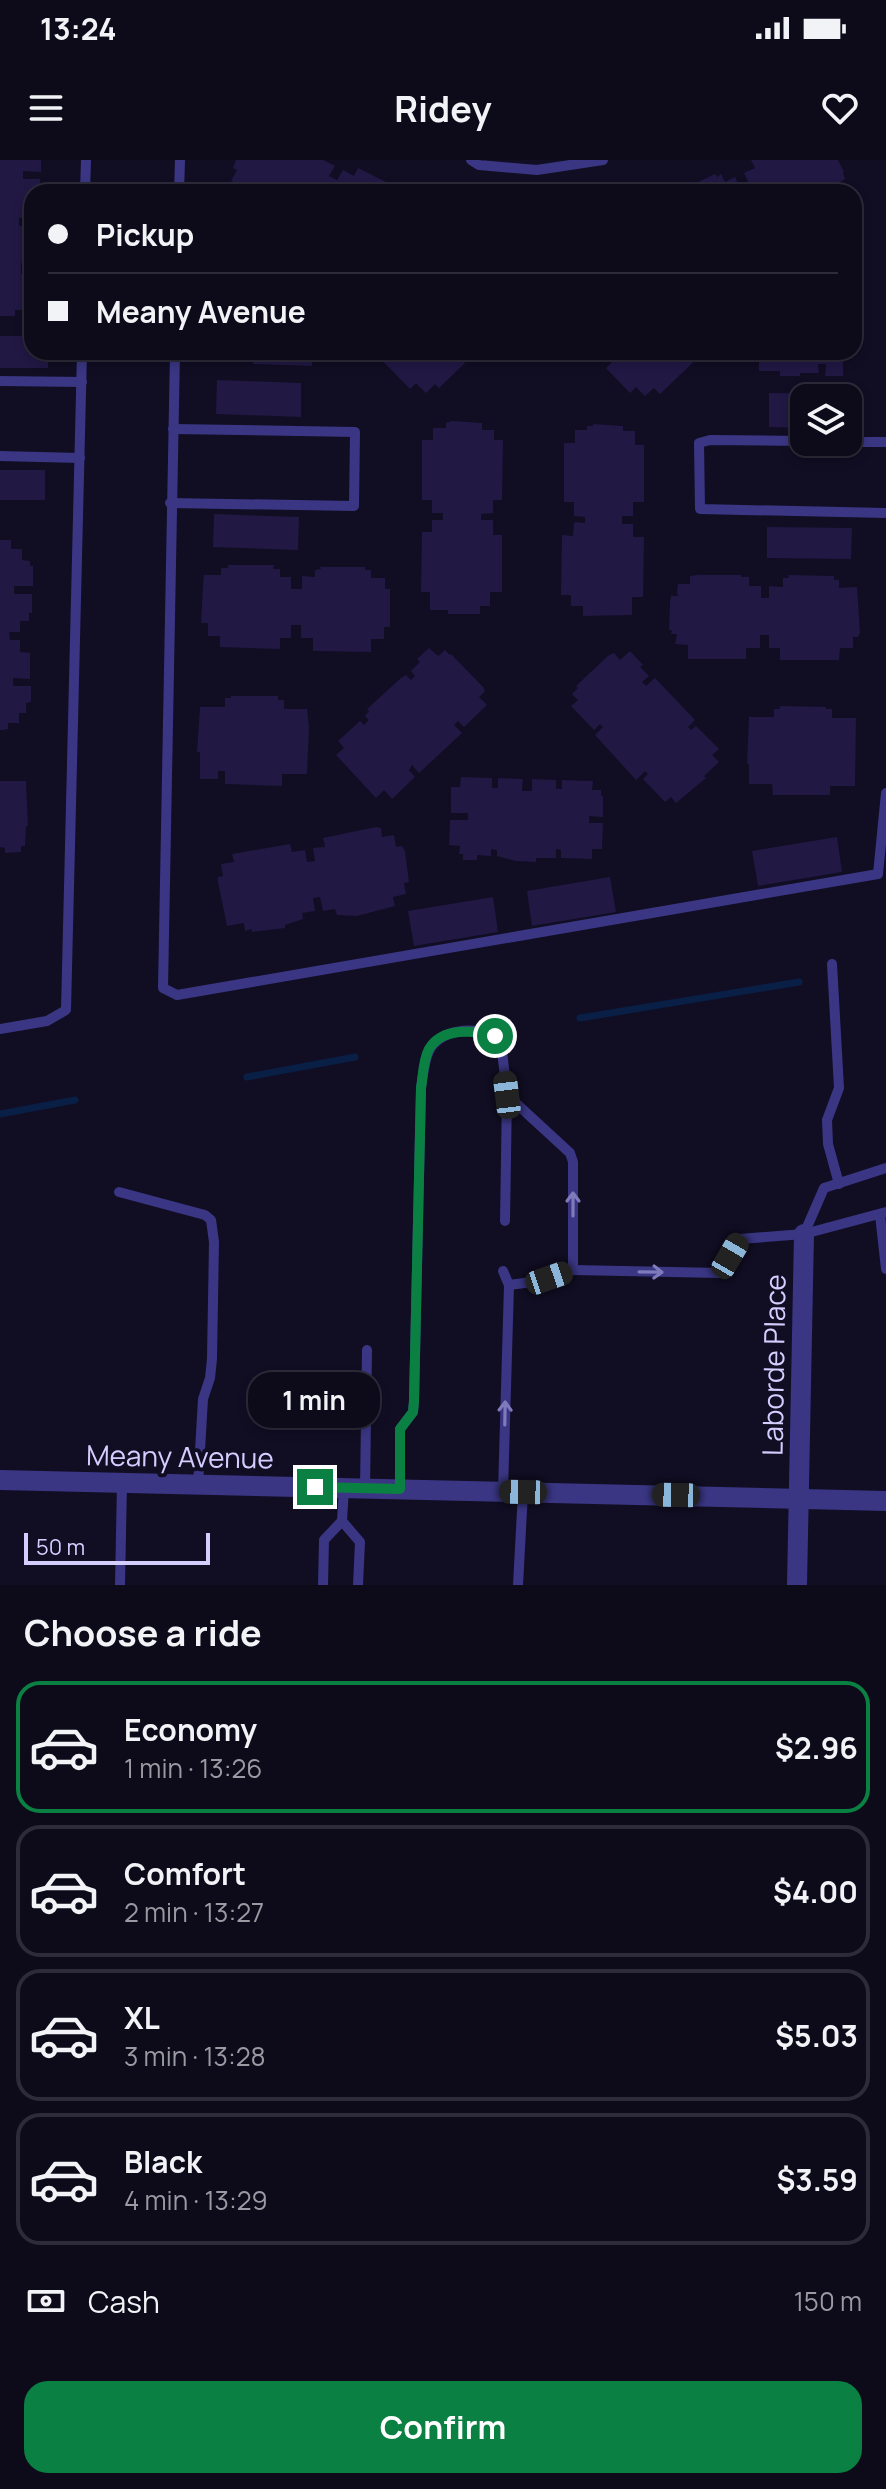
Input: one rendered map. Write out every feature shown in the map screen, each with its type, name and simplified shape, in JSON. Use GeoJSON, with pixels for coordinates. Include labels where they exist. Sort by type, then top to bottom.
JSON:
{"type":"FeatureCollection","features":[{"type":"Feature","properties":{"kind":"street","name":"Laborde Place"},"geometry":{"type":"LineString","coordinates":[[797,1585],[804,1234]]}},
{"type":"Feature","properties":{"kind":"street","name":"Meany Avenue"},"geometry":{"type":"LineString","coordinates":[[0,1480],[886,1501]]}},
{"type":"Feature","properties":{"kind":"lane"},"geometry":{"type":"LineString","coordinates":[[85,184],[86,160]]}},
{"type":"Feature","properties":{"kind":"lane"},"geometry":{"type":"LineString","coordinates":[[179,184],[180,160]]}},
{"type":"Feature","properties":{"kind":"lane"},"geometry":{"type":"LineString","coordinates":[[471,160],[479,165],[537,170],[603,160]]}},
{"type":"Feature","properties":{"kind":"lane"},"geometry":{"type":"LineString","coordinates":[[0,1029],[47,1021],[66,1010],[82,360]]}},
{"type":"Feature","properties":{"kind":"lane"},"geometry":{"type":"LineString","coordinates":[[175,360],[163,988],[177,995],[878,874],[886,793]]}},
{"type":"Feature","properties":{"kind":"lane"},"geometry":{"type":"LineString","coordinates":[[0,381],[82,382]]}},
{"type":"Feature","properties":{"kind":"lane"},"geometry":{"type":"LineString","coordinates":[[170,503],[354,506],[355,432],[173,429]]}},
{"type":"Feature","properties":{"kind":"lane"},"geometry":{"type":"LineString","coordinates":[[790,441],[710,440],[699,443],[700,509],[886,513]]}},
{"type":"Feature","properties":{"kind":"lane"},"geometry":{"type":"LineString","coordinates":[[862,442],[886,442]]}},
{"type":"Feature","properties":{"kind":"lane"},"geometry":{"type":"LineString","coordinates":[[0,456],[80,458]]}},
{"type":"Feature","properties":{"kind":"lane"},"geometry":{"type":"LineString","coordinates":[[832,964],[839,1088],[827,1120],[828,1144],[839,1184]]}},
{"type":"Feature","properties":{"kind":"lane"},"geometry":{"type":"LineString","coordinates":[[400,1489],[400,1429],[413,1412],[414,1401],[421,1088],[429,1049],[441,1037],[453,1033],[476,1030],[495,1036],[501,1042],[507,1095],[505,1221]]}},
{"type":"Feature","properties":{"kind":"lane"},"geometry":{"type":"LineString","coordinates":[[507,1095],[570,1153],[573,1162],[573,1270]]}},
{"type":"Feature","properties":{"kind":"lane"},"geometry":{"type":"LineString","coordinates":[[804,1234],[824,1188],[886,1168]]}},
{"type":"Feature","properties":{"kind":"lane"},"geometry":{"type":"LineString","coordinates":[[119,1192],[205,1215],[211,1220],[214,1242],[212,1359],[203,1399],[198,1485]]}},
{"type":"Feature","properties":{"kind":"lane"},"geometry":{"type":"LineString","coordinates":[[509,1285],[573,1270],[720,1273],[740,1239],[804,1234],[883,1213],[886,1269]]}},
{"type":"Feature","properties":{"kind":"lane"},"geometry":{"type":"LineString","coordinates":[[503,1271],[509,1285],[518,1585]]}},
{"type":"Feature","properties":{"kind":"lane"},"geometry":{"type":"LineString","coordinates":[[365,1488],[367,1350]]}},
{"type":"Feature","properties":{"kind":"lane"},"geometry":{"type":"LineString","coordinates":[[120,1585],[122,1483]]}},
{"type":"Feature","properties":{"kind":"lane"},"geometry":{"type":"LineString","coordinates":[[323,1585],[324,1540],[342,1521],[344,1488]]}},
{"type":"Feature","properties":{"kind":"lane"},"geometry":{"type":"LineString","coordinates":[[342,1521],[360,1542],[358,1585]]}},
{"type":"Feature","properties":{"kind":"building"},"geometry":{"type":"Polygon","coordinates":[[[0,160],[41,160],[41,172],[23,171],[23,179],[40,179],[40,184],[24,184],[24,218],[19,218],[19,226],[24,226],[21,274],[24,274],[24,310],[15,310],[15,316],[0,316],[0,160]]]}},
{"type":"Feature","properties":{"kind":"building"},"geometry":{"type":"Polygon","coordinates":[[[236,160],[323,160],[335,166],[329,176],[337,180],[343,170],[354,176],[358,168],[390,184],[237,184],[231,181],[237,170],[233,168],[236,160]]]}},
{"type":"Feature","properties":{"kind":"building"},"geometry":{"type":"Polygon","coordinates":[[[751,160],[838,160],[845,179],[841,184],[749,184],[744,173],[755,168],[751,160]]]}},
{"type":"Feature","properties":{"kind":"building"},"geometry":{"type":"Polygon","coordinates":[[[715,174],[717,177],[721,174],[725,182],[735,177],[738,184],[694,184],[715,174]]]}},
{"type":"Feature","properties":{"kind":"building"},"geometry":{"type":"Polygon","coordinates":[[[0,336],[24,336],[24,360],[48,360],[48,368],[0,368],[0,336]]]}},
{"type":"Feature","properties":{"kind":"building"},"geometry":{"type":"Polygon","coordinates":[[[253,360],[312,360],[312,366],[253,364],[253,360]]]}},
{"type":"Feature","properties":{"kind":"building"},"geometry":{"type":"Polygon","coordinates":[[[382,360],[462,360],[465,363],[439,388],[435,384],[426,393],[416,383],[410,389],[382,360]]]}},
{"type":"Feature","properties":{"kind":"building"},"geometry":{"type":"Polygon","coordinates":[[[610,360],[696,360],[660,394],[654,388],[645,396],[636,387],[630,393],[606,368],[612,362],[610,360]]]}},
{"type":"Feature","properties":{"kind":"building"},"geometry":{"type":"Polygon","coordinates":[[[759,360],[843,360],[843,376],[825,376],[826,364],[818,364],[819,373],[800,373],[800,376],[780,376],[780,371],[759,371],[759,360]]]}},
{"type":"Feature","properties":{"kind":"building"},"geometry":{"type":"Polygon","coordinates":[[[217,380],[301,383],[301,417],[216,414],[217,380]]]}},
{"type":"Feature","properties":{"kind":"building"},"geometry":{"type":"Polygon","coordinates":[[[769,393],[790,393],[790,428],[769,427],[769,393]]]}},
{"type":"Feature","properties":{"kind":"building"},"geometry":{"type":"Polygon","coordinates":[[[446,423],[482,423],[482,430],[494,430],[494,440],[503,440],[502,500],[493,500],[493,513],[481,514],[481,520],[493,520],[493,535],[502,535],[502,592],[490,592],[490,606],[480,606],[480,614],[448,614],[448,610],[430,610],[430,592],[421,592],[422,532],[432,532],[432,520],[443,520],[443,513],[432,513],[432,500],[422,500],[422,440],[433,440],[433,428],[446,428],[446,423]]]}},
{"type":"Feature","properties":{"kind":"building"},"geometry":{"type":"Polygon","coordinates":[[[587,426],[623,426],[623,431],[635,431],[635,445],[644,445],[644,502],[633,502],[633,516],[622,516],[622,524],[633,524],[633,537],[644,537],[643,597],[632,597],[632,615],[583,616],[583,606],[571,606],[571,595],[561,595],[562,535],[573,536],[574,522],[585,523],[585,517],[574,516],[574,502],[564,502],[564,443],[575,443],[575,430],[587,430],[587,426]]]}},
{"type":"Feature","properties":{"kind":"building"},"geometry":{"type":"Polygon","coordinates":[[[0,470],[45,470],[45,500],[0,500],[0,470]]]}},
{"type":"Feature","properties":{"kind":"building"},"geometry":{"type":"Polygon","coordinates":[[[214,514],[299,517],[298,550],[213,547],[214,514]]]}},
{"type":"Feature","properties":{"kind":"building"},"geometry":{"type":"Polygon","coordinates":[[[767,527],[852,528],[851,559],[767,558],[767,527]]]}},
{"type":"Feature","properties":{"kind":"building"},"geometry":{"type":"Polygon","coordinates":[[[0,540],[11,540],[11,549],[22,549],[22,560],[30,561],[30,566],[33,566],[33,586],[14,586],[14,594],[32,594],[32,613],[29,613],[29,621],[20,621],[20,632],[9,632],[10,640],[20,640],[20,652],[30,653],[30,679],[13,678],[13,686],[31,686],[31,702],[26,703],[26,713],[19,713],[19,723],[8,723],[8,729],[4,730],[0,730],[0,540]]]}},
{"type":"Feature","properties":{"kind":"building"},"geometry":{"type":"Polygon","coordinates":[[[228,565],[274,565],[273,569],[280,569],[280,577],[291,577],[291,589],[302,589],[302,576],[315,577],[315,570],[320,567],[365,567],[365,570],[371,570],[371,578],[385,578],[385,589],[390,589],[390,627],[384,627],[384,639],[371,639],[371,652],[313,651],[313,638],[301,638],[301,625],[291,625],[291,638],[280,638],[280,649],[220,647],[220,636],[208,636],[208,623],[201,623],[204,575],[221,575],[221,568],[228,568],[228,565]]]}},
{"type":"Feature","properties":{"kind":"building"},"geometry":{"type":"Polygon","coordinates":[[[788,575],[834,576],[834,580],[839,580],[839,588],[857,587],[860,633],[858,637],[853,637],[853,648],[840,648],[839,660],[780,660],[780,648],[769,648],[769,635],[760,635],[760,648],[746,648],[746,659],[688,659],[688,645],[675,644],[677,634],[671,634],[672,630],[669,630],[670,602],[671,596],[679,596],[678,584],[690,584],[690,576],[749,577],[749,586],[761,586],[761,598],[769,598],[769,586],[783,587],[783,578],[789,578],[788,575]]]}},
{"type":"Feature","properties":{"kind":"building"},"geometry":{"type":"Polygon","coordinates":[[[429,648],[438,656],[445,650],[451,654],[483,687],[485,691],[479,697],[487,705],[464,727],[458,721],[454,725],[462,733],[419,773],[412,765],[409,770],[415,777],[392,799],[384,790],[376,798],[336,755],[344,748],[338,741],[360,721],[364,725],[369,720],[365,716],[369,711],[367,709],[401,678],[406,675],[411,680],[415,676],[411,671],[420,662],[417,659],[429,648]]]}},
{"type":"Feature","properties":{"kind":"building"},"geometry":{"type":"Polygon","coordinates":[[[630,651],[649,676],[642,682],[646,686],[655,678],[695,720],[688,727],[691,730],[696,726],[719,749],[712,755],[719,762],[704,776],[706,778],[676,803],[671,797],[665,802],[643,779],[648,774],[645,771],[636,780],[595,735],[603,727],[600,724],[594,730],[571,706],[578,700],[572,694],[578,688],[576,686],[609,655],[614,653],[620,660],[630,651]]]}},
{"type":"Feature","properties":{"kind":"building"},"geometry":{"type":"Polygon","coordinates":[[[278,696],[278,700],[284,700],[284,709],[307,709],[307,774],[282,774],[282,786],[225,784],[225,771],[218,771],[218,779],[200,779],[200,752],[197,752],[200,707],[225,707],[225,698],[278,696]]]}},
{"type":"Feature","properties":{"kind":"building"},"geometry":{"type":"Polygon","coordinates":[[[780,706],[826,707],[832,709],[832,718],[856,718],[855,786],[830,786],[830,795],[773,795],[772,784],[749,784],[749,717],[774,717],[774,709],[780,709],[780,706]]]}},
{"type":"Feature","properties":{"kind":"building"},"geometry":{"type":"Polygon","coordinates":[[[461,777],[492,778],[492,788],[498,788],[498,778],[523,779],[522,791],[532,791],[532,779],[556,780],[556,789],[562,789],[562,780],[593,781],[592,790],[601,790],[603,796],[603,817],[589,816],[589,823],[603,823],[602,849],[592,849],[592,859],[561,858],[561,850],[556,849],[556,858],[536,858],[536,862],[516,861],[497,856],[497,850],[491,849],[491,856],[477,855],[477,860],[463,860],[463,854],[459,854],[460,846],[449,845],[450,820],[468,820],[468,813],[451,813],[451,787],[460,787],[461,777]]]}},
{"type":"Feature","properties":{"kind":"building"},"geometry":{"type":"Polygon","coordinates":[[[0,781],[26,781],[28,826],[21,852],[5,853],[5,848],[0,847],[0,781]]]}},
{"type":"Feature","properties":{"kind":"building"},"geometry":{"type":"Polygon","coordinates":[[[381,828],[382,837],[394,835],[396,847],[402,846],[405,851],[409,882],[404,883],[406,894],[393,897],[395,906],[357,916],[337,915],[335,909],[323,911],[320,897],[313,898],[315,911],[302,913],[303,919],[285,925],[285,928],[252,932],[252,929],[245,931],[244,923],[227,926],[218,877],[223,876],[221,864],[234,862],[232,854],[290,844],[292,852],[305,850],[307,862],[315,861],[313,848],[325,847],[323,838],[381,828]]]}},
{"type":"Feature","properties":{"kind":"building"},"geometry":{"type":"Polygon","coordinates":[[[837,837],[842,872],[758,886],[752,851],[837,837]]]}},
{"type":"Feature","properties":{"kind":"building"},"geometry":{"type":"Polygon","coordinates":[[[610,877],[616,912],[532,926],[527,891],[610,877]]]}},
{"type":"Feature","properties":{"kind":"building"},"geometry":{"type":"Polygon","coordinates":[[[493,897],[498,932],[414,946],[408,911],[493,897]]]}},
{"type":"Feature","properties":{"kind":"waterway"},"geometry":{"type":"LineString","coordinates":[[580,1018],[799,982]]}},
{"type":"Feature","properties":{"kind":"waterway"},"geometry":{"type":"LineString","coordinates":[[247,1077],[355,1057]]}},
{"type":"Feature","properties":{"kind":"waterway"},"geometry":{"type":"LineString","coordinates":[[0,1114],[75,1100]]}},
{"type":"Feature","properties":{"kind":"route"},"geometry":{"type":"LineString","coordinates":[[315,1487],[400,1489],[400,1429],[413,1412],[414,1401],[421,1088],[425,1064],[429,1049],[441,1037],[476,1030],[495,1036]]}}]}
